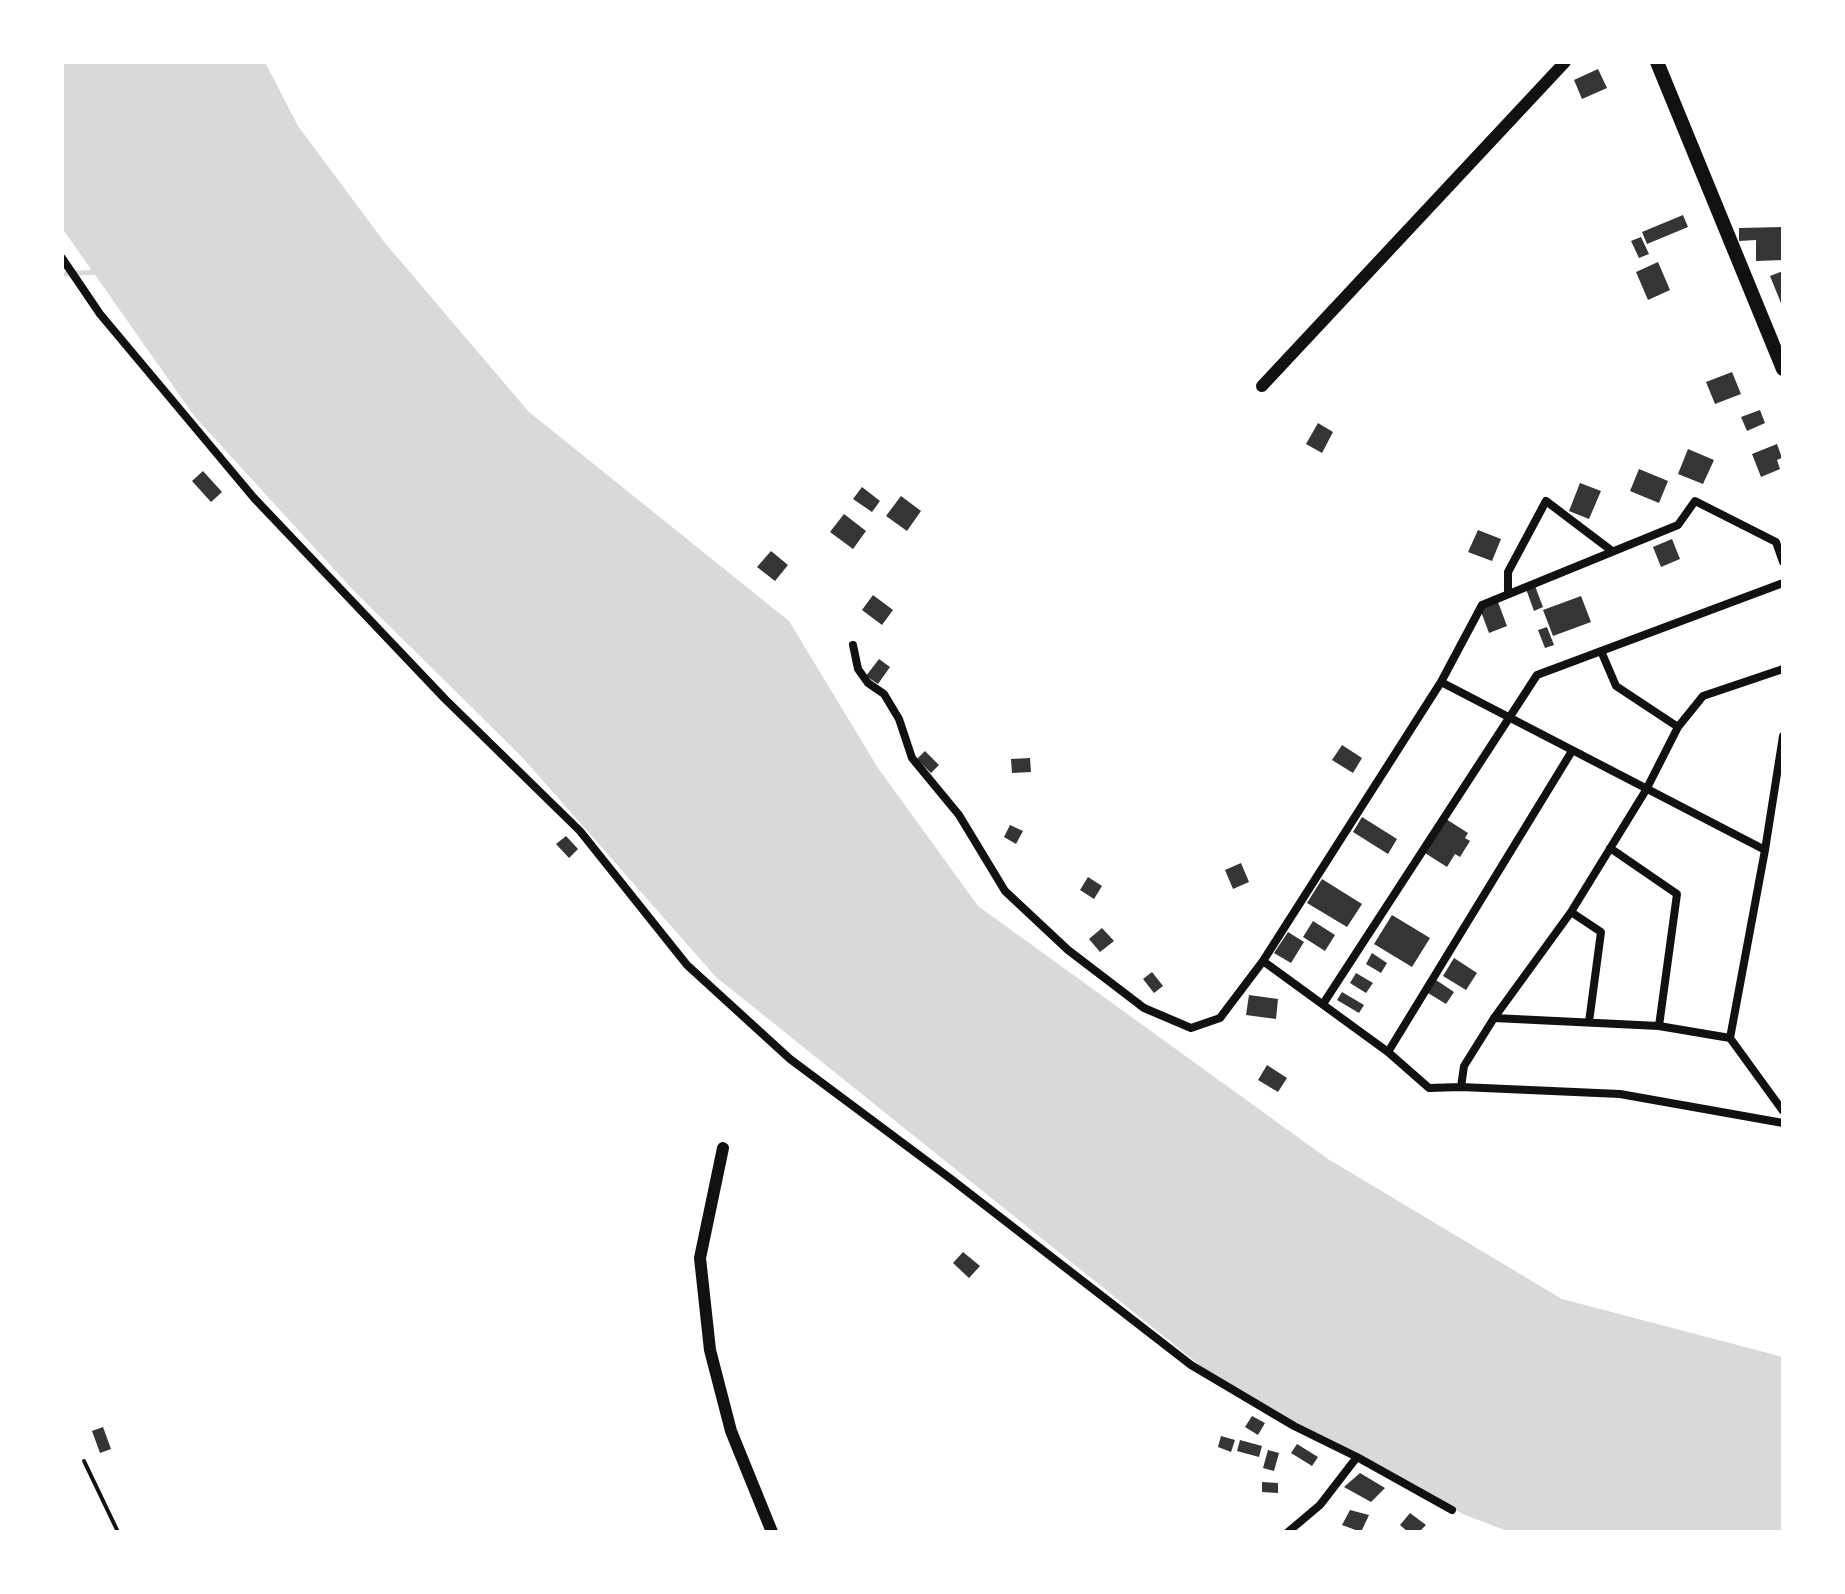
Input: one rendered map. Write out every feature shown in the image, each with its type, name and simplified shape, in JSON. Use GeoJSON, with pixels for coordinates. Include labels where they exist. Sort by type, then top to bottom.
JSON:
{"type":"FeatureCollection","features":[{"type":"Feature","properties":{"kind":"main road"},"geometry":{"type":"LineString","coordinates":[[1262,386],[1565,62]]}},
{"type":"Feature","properties":{"kind":"main road"},"geometry":{"type":"LineString","coordinates":[[1657,62],[1783,369]]}},
{"type":"Feature","properties":{"kind":"main road"},"geometry":{"type":"LineString","coordinates":[[723,1148],[700,1258],[710,1350],[731,1431],[772,1532]]}},
{"type":"Feature","properties":{"kind":"street"},"geometry":{"type":"LineString","coordinates":[[62,258],[100,314],[254,498],[445,699],[580,831],[687,965],[790,1059],[1191,1365],[1294,1426],[1452,1510]]}},
{"type":"Feature","properties":{"kind":"street"},"geometry":{"type":"LineString","coordinates":[[1508,593],[1508,572],[1546,501],[1612,551]]}},
{"type":"Feature","properties":{"kind":"street"},"geometry":{"type":"LineString","coordinates":[[853,645],[858,669],[868,683],[884,694],[899,719],[912,758],[959,815],[1005,891],[1068,950],[1144,1008],[1191,1028],[1220,1018],[1263,961],[1441,682],[1482,605],[1678,525],[1695,501],[1776,542],[1783,562]]}},
{"type":"Feature","properties":{"kind":"street"},"geometry":{"type":"LineString","coordinates":[[1323,1004],[1537,675],[1783,583]]}},
{"type":"Feature","properties":{"kind":"street"},"geometry":{"type":"LineString","coordinates":[[1601,651],[1616,686],[1678,727]]}},
{"type":"Feature","properties":{"kind":"street"},"geometry":{"type":"LineString","coordinates":[[1461,1087],[1464,1066],[1494,1018],[1571,912],[1646,790],[1678,727],[1703,696],[1783,669]]}},
{"type":"Feature","properties":{"kind":"street"},"geometry":{"type":"LineString","coordinates":[[1441,682],[1765,850]]}},
{"type":"Feature","properties":{"kind":"street"},"geometry":{"type":"LineString","coordinates":[[1730,1038],[1783,736]]}},
{"type":"Feature","properties":{"kind":"street"},"geometry":{"type":"LineString","coordinates":[[1388,1052],[1572,751]]}},
{"type":"Feature","properties":{"kind":"street"},"geometry":{"type":"LineString","coordinates":[[1610,848],[1677,894],[1659,1026]]}},
{"type":"Feature","properties":{"kind":"street"},"geometry":{"type":"LineString","coordinates":[[1571,912],[1601,932],[1589,1022]]}},
{"type":"Feature","properties":{"kind":"street"},"geometry":{"type":"LineString","coordinates":[[1263,961],[1388,1052],[1429,1088],[1620,1094],[1783,1123]]}},
{"type":"Feature","properties":{"kind":"street"},"geometry":{"type":"LineString","coordinates":[[1494,1018],[1659,1026],[1730,1038],[1783,1111]]}},
{"type":"Feature","properties":{"kind":"street"},"geometry":{"type":"LineString","coordinates":[[1288,1532],[1320,1505],[1357,1457]]}},
{"type":"Feature","properties":{"kind":"lane"},"geometry":{"type":"LineString","coordinates":[[84,1461],[118,1532]]}},
{"type":"Feature","properties":{"kind":"shaded area"},"geometry":{"type":"Polygon","coordinates":[[[62,62],[265,62],[298,126],[385,243],[529,412],[789,621],[878,768],[978,906],[1328,1159],[1562,1299],[1783,1357],[1783,1532],[1510,1532],[1465,1515],[1207,1371],[716,977],[522,757],[354,591],[195,417],[62,228],[62,62]]]}},
{"type":"Feature","properties":{"kind":"building"},"geometry":{"type":"Polygon","coordinates":[[[1598,69],[1607,88],[1582,99],[1574,80],[1598,69]]]}},
{"type":"Feature","properties":{"kind":"building"},"geometry":{"type":"Polygon","coordinates":[[[1683,215],[1688,227],[1647,244],[1642,232],[1683,215]]]}},
{"type":"Feature","properties":{"kind":"building"},"geometry":{"type":"Polygon","coordinates":[[[1783,227],[1783,260],[1756,261],[1756,240],[1739,241],[1739,228],[1783,227]]]}},
{"type":"Feature","properties":{"kind":"building"},"geometry":{"type":"Polygon","coordinates":[[[1641,237],[1649,254],[1639,258],[1631,241],[1641,237]]]}},
{"type":"Feature","properties":{"kind":"building"},"geometry":{"type":"Polygon","coordinates":[[[1658,262],[1670,290],[1648,300],[1636,272],[1658,262]]]}},
{"type":"Feature","properties":{"kind":"building"},"geometry":{"type":"Polygon","coordinates":[[[1783,271],[1783,308],[1770,276],[1783,271]]]}},
{"type":"Feature","properties":{"kind":"building"},"geometry":{"type":"Polygon","coordinates":[[[1732,372],[1741,394],[1715,404],[1706,382],[1732,372]]]}},
{"type":"Feature","properties":{"kind":"building"},"geometry":{"type":"Polygon","coordinates":[[[1760,410],[1765,423],[1747,431],[1741,417],[1760,410]]]}},
{"type":"Feature","properties":{"kind":"building"},"geometry":{"type":"Polygon","coordinates":[[[1318,423],[1333,432],[1322,453],[1306,444],[1318,423]]]}},
{"type":"Feature","properties":{"kind":"building"},"geometry":{"type":"Polygon","coordinates":[[[1777,444],[1782,458],[1777,460],[1780,469],[1761,477],[1752,454],[1777,444]]]}},
{"type":"Feature","properties":{"kind":"building"},"geometry":{"type":"Polygon","coordinates":[[[1688,449],[1714,460],[1703,484],[1678,474],[1688,449]]]}},
{"type":"Feature","properties":{"kind":"building"},"geometry":{"type":"Polygon","coordinates":[[[1639,469],[1668,481],[1659,503],[1630,491],[1639,469]]]}},
{"type":"Feature","properties":{"kind":"building"},"geometry":{"type":"Polygon","coordinates":[[[203,471],[222,492],[211,502],[192,481],[203,471]]]}},
{"type":"Feature","properties":{"kind":"building"},"geometry":{"type":"Polygon","coordinates":[[[1580,483],[1601,491],[1589,519],[1569,511],[1580,483]]]}},
{"type":"Feature","properties":{"kind":"building"},"geometry":{"type":"Polygon","coordinates":[[[862,487],[880,501],[872,512],[853,499],[862,487]]]}},
{"type":"Feature","properties":{"kind":"building"},"geometry":{"type":"Polygon","coordinates":[[[901,496],[921,511],[907,531],[886,516],[901,496]]]}},
{"type":"Feature","properties":{"kind":"building"},"geometry":{"type":"Polygon","coordinates":[[[844,514],[866,531],[853,549],[830,532],[844,514]]]}},
{"type":"Feature","properties":{"kind":"building"},"geometry":{"type":"Polygon","coordinates":[[[1478,530],[1501,539],[1492,561],[1468,552],[1478,530]]]}},
{"type":"Feature","properties":{"kind":"building"},"geometry":{"type":"Polygon","coordinates":[[[1672,539],[1680,559],[1661,567],[1653,547],[1672,539]]]}},
{"type":"Feature","properties":{"kind":"building"},"geometry":{"type":"Polygon","coordinates":[[[771,551],[788,565],[775,581],[757,567],[771,551]]]}},
{"type":"Feature","properties":{"kind":"building"},"geometry":{"type":"Polygon","coordinates":[[[1535,586],[1543,607],[1534,611],[1526,589],[1535,586]]]}},
{"type":"Feature","properties":{"kind":"building"},"geometry":{"type":"Polygon","coordinates":[[[873,595],[893,610],[882,625],[862,610],[873,595]]]}},
{"type":"Feature","properties":{"kind":"building"},"geometry":{"type":"Polygon","coordinates":[[[1581,596],[1591,622],[1553,636],[1543,610],[1581,596]]]}},
{"type":"Feature","properties":{"kind":"building"},"geometry":{"type":"Polygon","coordinates":[[[1498,602],[1507,626],[1489,633],[1480,609],[1498,602]]]}},
{"type":"Feature","properties":{"kind":"building"},"geometry":{"type":"Polygon","coordinates":[[[1547,627],[1554,645],[1545,648],[1538,630],[1547,627]]]}},
{"type":"Feature","properties":{"kind":"building"},"geometry":{"type":"Polygon","coordinates":[[[879,659],[890,667],[878,684],[866,676],[879,659]]]}},
{"type":"Feature","properties":{"kind":"building"},"geometry":{"type":"Polygon","coordinates":[[[1342,745],[1362,758],[1353,773],[1332,760],[1342,745]]]}},
{"type":"Feature","properties":{"kind":"building"},"geometry":{"type":"Polygon","coordinates":[[[925,751],[939,765],[931,773],[917,759],[925,751]]]}},
{"type":"Feature","properties":{"kind":"building"},"geometry":{"type":"Polygon","coordinates":[[[1030,758],[1031,772],[1012,773],[1011,759],[1030,758]]]}},
{"type":"Feature","properties":{"kind":"building"},"geometry":{"type":"Polygon","coordinates":[[[1362,817],[1397,839],[1388,854],[1353,832],[1362,817]]]}},
{"type":"Feature","properties":{"kind":"building"},"geometry":{"type":"Polygon","coordinates":[[[1446,819],[1468,833],[1465,838],[1470,841],[1460,857],[1455,854],[1447,867],[1425,853],[1446,819]]]}},
{"type":"Feature","properties":{"kind":"building"},"geometry":{"type":"Polygon","coordinates":[[[1010,825],[1023,831],[1016,844],[1004,837],[1010,825]]]}},
{"type":"Feature","properties":{"kind":"building"},"geometry":{"type":"Polygon","coordinates":[[[566,836],[578,849],[569,858],[556,844],[566,836]]]}},
{"type":"Feature","properties":{"kind":"building"},"geometry":{"type":"Polygon","coordinates":[[[1241,863],[1249,882],[1233,889],[1225,870],[1241,863]]]}},
{"type":"Feature","properties":{"kind":"building"},"geometry":{"type":"Polygon","coordinates":[[[1088,877],[1102,886],[1094,899],[1080,890],[1088,877]]]}},
{"type":"Feature","properties":{"kind":"building"},"geometry":{"type":"Polygon","coordinates":[[[1322,879],[1362,904],[1347,927],[1307,903],[1322,879]]]}},
{"type":"Feature","properties":{"kind":"building"},"geometry":{"type":"Polygon","coordinates":[[[1392,915],[1430,938],[1412,967],[1374,944],[1392,915]]]}},
{"type":"Feature","properties":{"kind":"building"},"geometry":{"type":"Polygon","coordinates":[[[1313,921],[1335,935],[1325,951],[1303,937],[1313,921]]]}},
{"type":"Feature","properties":{"kind":"building"},"geometry":{"type":"Polygon","coordinates":[[[1102,928],[1114,941],[1100,952],[1089,939],[1102,928]]]}},
{"type":"Feature","properties":{"kind":"building"},"geometry":{"type":"Polygon","coordinates":[[[1288,932],[1304,942],[1291,963],[1274,953],[1288,932]]]}},
{"type":"Feature","properties":{"kind":"building"},"geometry":{"type":"Polygon","coordinates":[[[1372,953],[1387,963],[1381,973],[1366,964],[1372,953]]]}},
{"type":"Feature","properties":{"kind":"building"},"geometry":{"type":"Polygon","coordinates":[[[1454,958],[1477,973],[1466,990],[1443,976],[1454,958]]]}},
{"type":"Feature","properties":{"kind":"building"},"geometry":{"type":"Polygon","coordinates":[[[1152,972],[1163,986],[1154,993],[1143,979],[1152,972]]]}},
{"type":"Feature","properties":{"kind":"building"},"geometry":{"type":"Polygon","coordinates":[[[1356,973],[1373,983],[1366,993],[1350,983],[1356,973]]]}},
{"type":"Feature","properties":{"kind":"building"},"geometry":{"type":"Polygon","coordinates":[[[1436,980],[1454,992],[1446,1004],[1428,993],[1436,980]]]}},
{"type":"Feature","properties":{"kind":"building"},"geometry":{"type":"Polygon","coordinates":[[[1342,992],[1364,1005],[1359,1013],[1337,1000],[1342,992]]]}},
{"type":"Feature","properties":{"kind":"building"},"geometry":{"type":"Polygon","coordinates":[[[1249,995],[1278,999],[1276,1019],[1246,1015],[1249,995]]]}},
{"type":"Feature","properties":{"kind":"building"},"geometry":{"type":"Polygon","coordinates":[[[1267,1065],[1287,1078],[1278,1092],[1258,1080],[1267,1065]]]}},
{"type":"Feature","properties":{"kind":"building"},"geometry":{"type":"Polygon","coordinates":[[[963,1252],[980,1266],[969,1278],[953,1263],[963,1252]]]}},
{"type":"Feature","properties":{"kind":"building"},"geometry":{"type":"Polygon","coordinates":[[[1252,1416],[1265,1423],[1258,1435],[1245,1427],[1252,1416]]]}},
{"type":"Feature","properties":{"kind":"building"},"geometry":{"type":"Polygon","coordinates":[[[103,1427],[111,1449],[100,1453],[92,1431],[103,1427]]]}},
{"type":"Feature","properties":{"kind":"building"},"geometry":{"type":"Polygon","coordinates":[[[1221,1436],[1235,1440],[1231,1452],[1218,1447],[1221,1436]]]}},
{"type":"Feature","properties":{"kind":"building"},"geometry":{"type":"Polygon","coordinates":[[[1240,1440],[1262,1446],[1259,1457],[1237,1451],[1240,1440]]]}},
{"type":"Feature","properties":{"kind":"building"},"geometry":{"type":"Polygon","coordinates":[[[1297,1444],[1318,1457],[1312,1466],[1291,1453],[1297,1444]]]}},
{"type":"Feature","properties":{"kind":"building"},"geometry":{"type":"Polygon","coordinates":[[[1268,1450],[1279,1453],[1274,1471],[1263,1468],[1268,1450]]]}},
{"type":"Feature","properties":{"kind":"building"},"geometry":{"type":"Polygon","coordinates":[[[1360,1473],[1385,1488],[1371,1502],[1344,1487],[1360,1473]]]}},
{"type":"Feature","properties":{"kind":"building"},"geometry":{"type":"Polygon","coordinates":[[[1262,1482],[1278,1483],[1278,1493],[1262,1492],[1262,1482]]]}},
{"type":"Feature","properties":{"kind":"building"},"geometry":{"type":"Polygon","coordinates":[[[1350,1510],[1369,1515],[1361,1532],[1342,1525],[1350,1510]]]}},
{"type":"Feature","properties":{"kind":"building"},"geometry":{"type":"Polygon","coordinates":[[[1410,1513],[1426,1525],[1419,1532],[1408,1532],[1400,1525],[1410,1513]]]}},
{"type":"Feature","properties":{"kind":"waterway"},"geometry":{"type":"LineString","coordinates":[[62,274],[97,272]]}}]}
